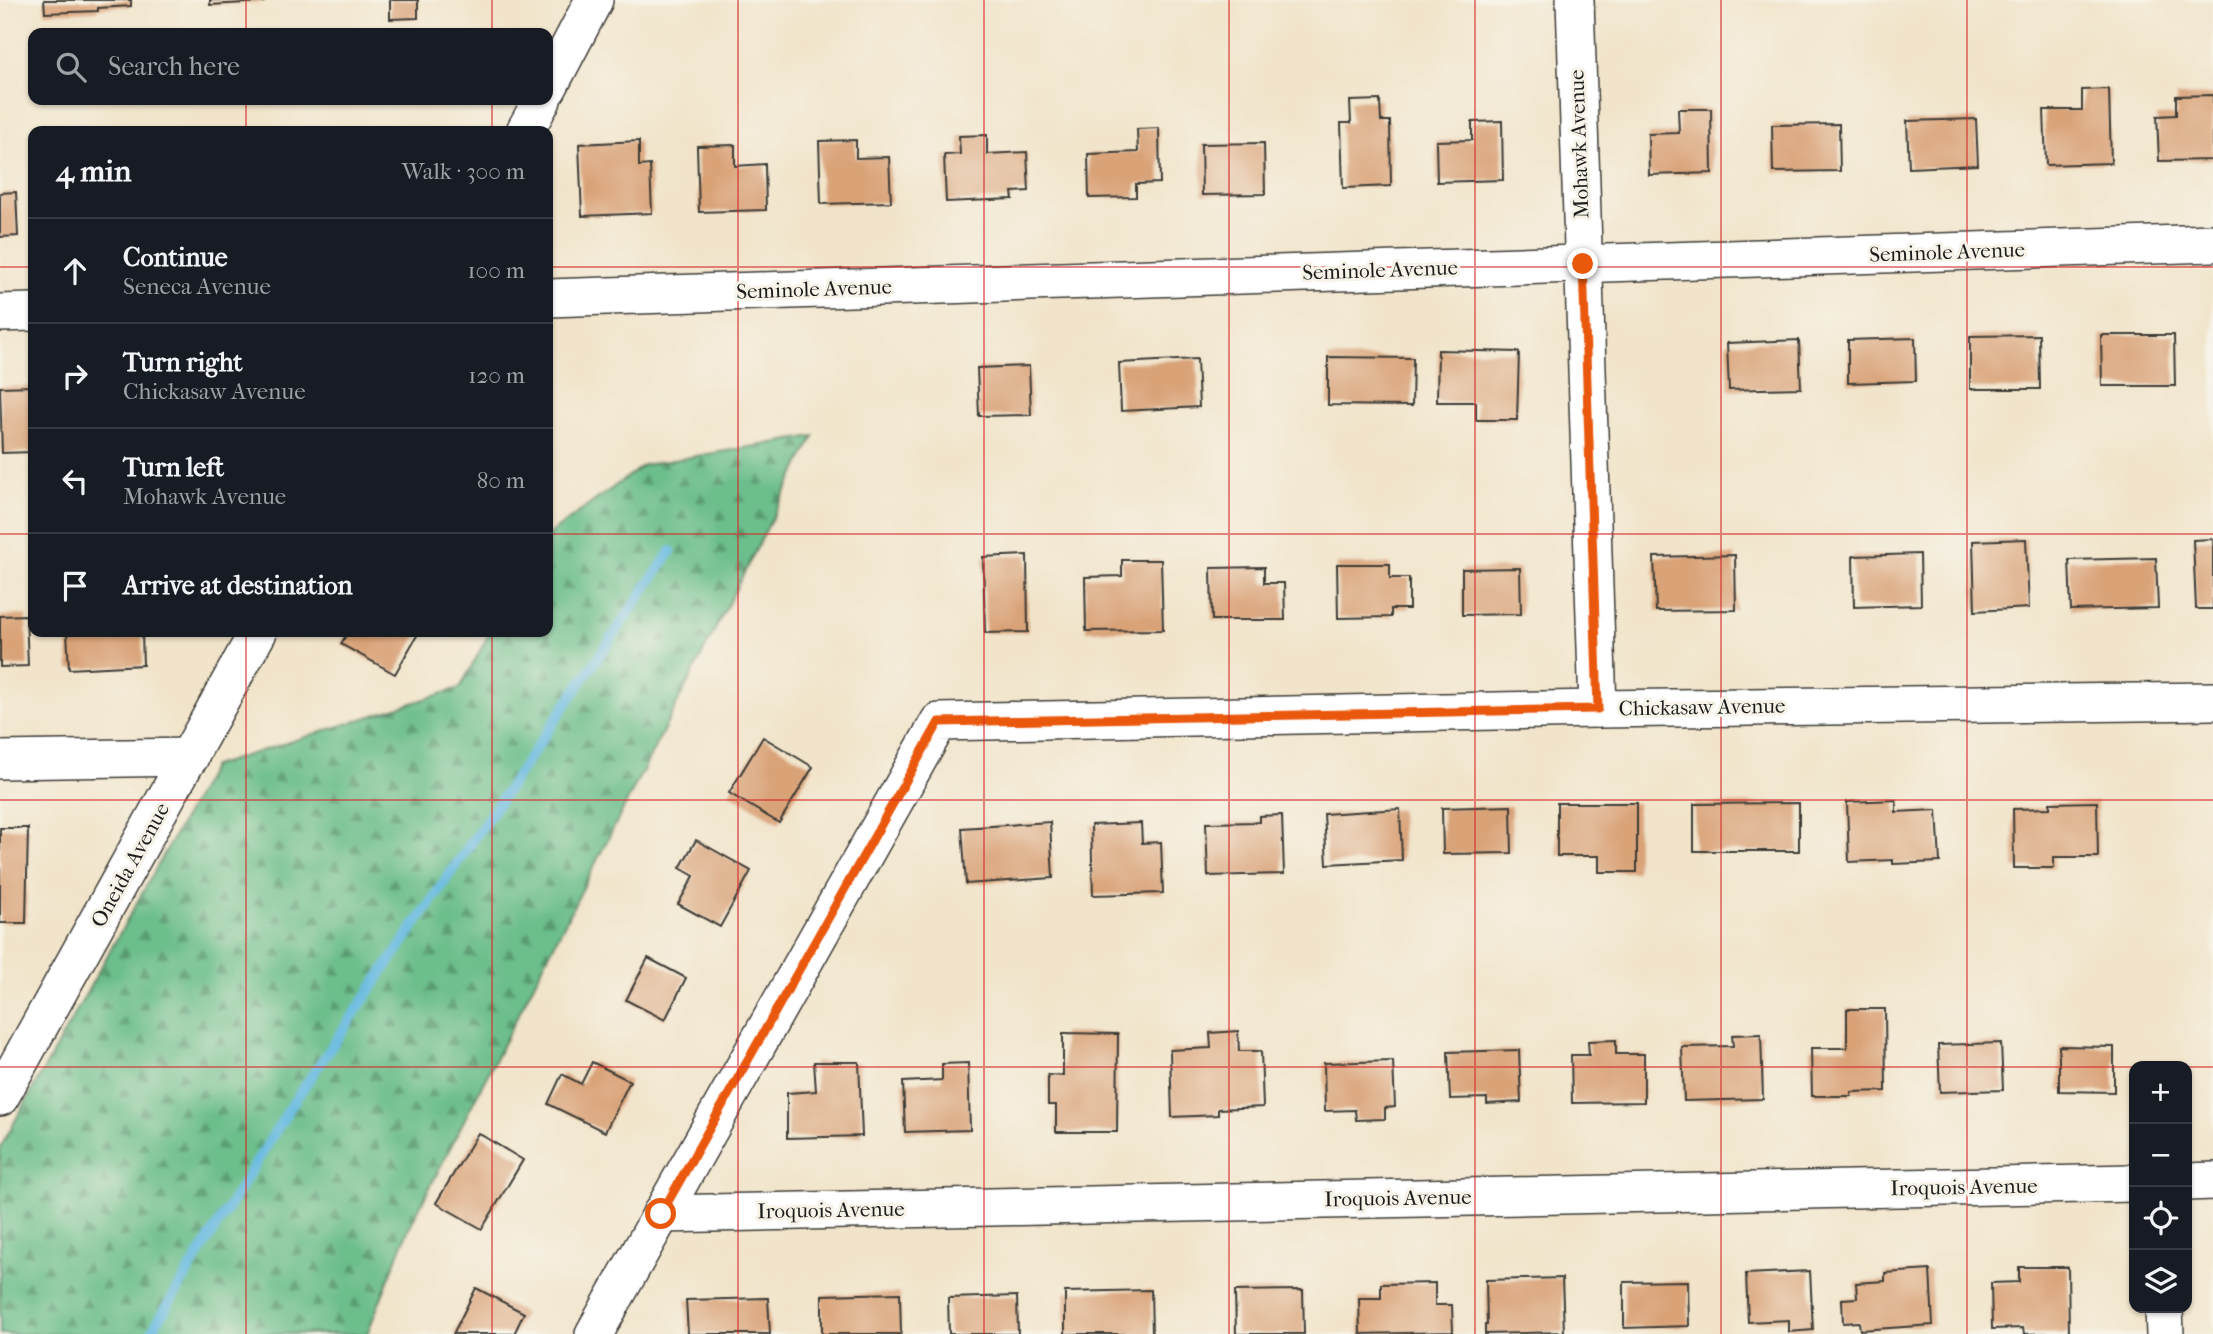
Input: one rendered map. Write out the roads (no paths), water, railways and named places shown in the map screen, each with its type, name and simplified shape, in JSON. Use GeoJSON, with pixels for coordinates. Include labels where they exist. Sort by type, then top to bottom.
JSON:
{"type":"FeatureCollection","features":[{"type":"Feature","properties":{"kind":"street"},"geometry":{"type":"LineString","coordinates":[[553,79],[594,0]]}},
{"type":"Feature","properties":{"kind":"street","name":"Mohawk Avenue"},"geometry":{"type":"LineString","coordinates":[[1574,0],[1598,709]]}},
{"type":"Feature","properties":{"kind":"street"},"geometry":{"type":"LineString","coordinates":[[528,126],[539,105]]}},
{"type":"Feature","properties":{"kind":"street","name":"Seminole Avenue"},"geometry":{"type":"LineString","coordinates":[[553,298],[2213,243]]}},
{"type":"Feature","properties":{"kind":"street"},"geometry":{"type":"LineString","coordinates":[[0,313],[28,312]]}},
{"type":"Feature","properties":{"kind":"street","name":"Oneida Avenue"},"geometry":{"type":"LineString","coordinates":[[0,1097],[255,637]]}},
{"type":"Feature","properties":{"kind":"street","name":"Chickasaw Avenue"},"geometry":{"type":"LineString","coordinates":[[661,1214],[939,722],[1598,709],[2213,701]]}},
{"type":"Feature","properties":{"kind":"street"},"geometry":{"type":"LineString","coordinates":[[0,760],[190,757]]}},
{"type":"Feature","properties":{"kind":"street"},"geometry":{"type":"LineString","coordinates":[[2192,1182],[2213,1181]]}},
{"type":"Feature","properties":{"kind":"street","name":"Iroquois Avenue"},"geometry":{"type":"LineString","coordinates":[[661,1214],[2129,1183]]}},
{"type":"Feature","properties":{"kind":"street"},"geometry":{"type":"LineString","coordinates":[[594,1334],[661,1214]]}},
{"type":"Feature","properties":{"kind":"street"},"geometry":{"type":"LineString","coordinates":[[2164,1313],[2165,1334]]}},
{"type":"Feature","properties":{"kind":"waterway"},"geometry":{"type":"LineString","coordinates":[[150,1334],[293,1103],[671,551]]}}]}
